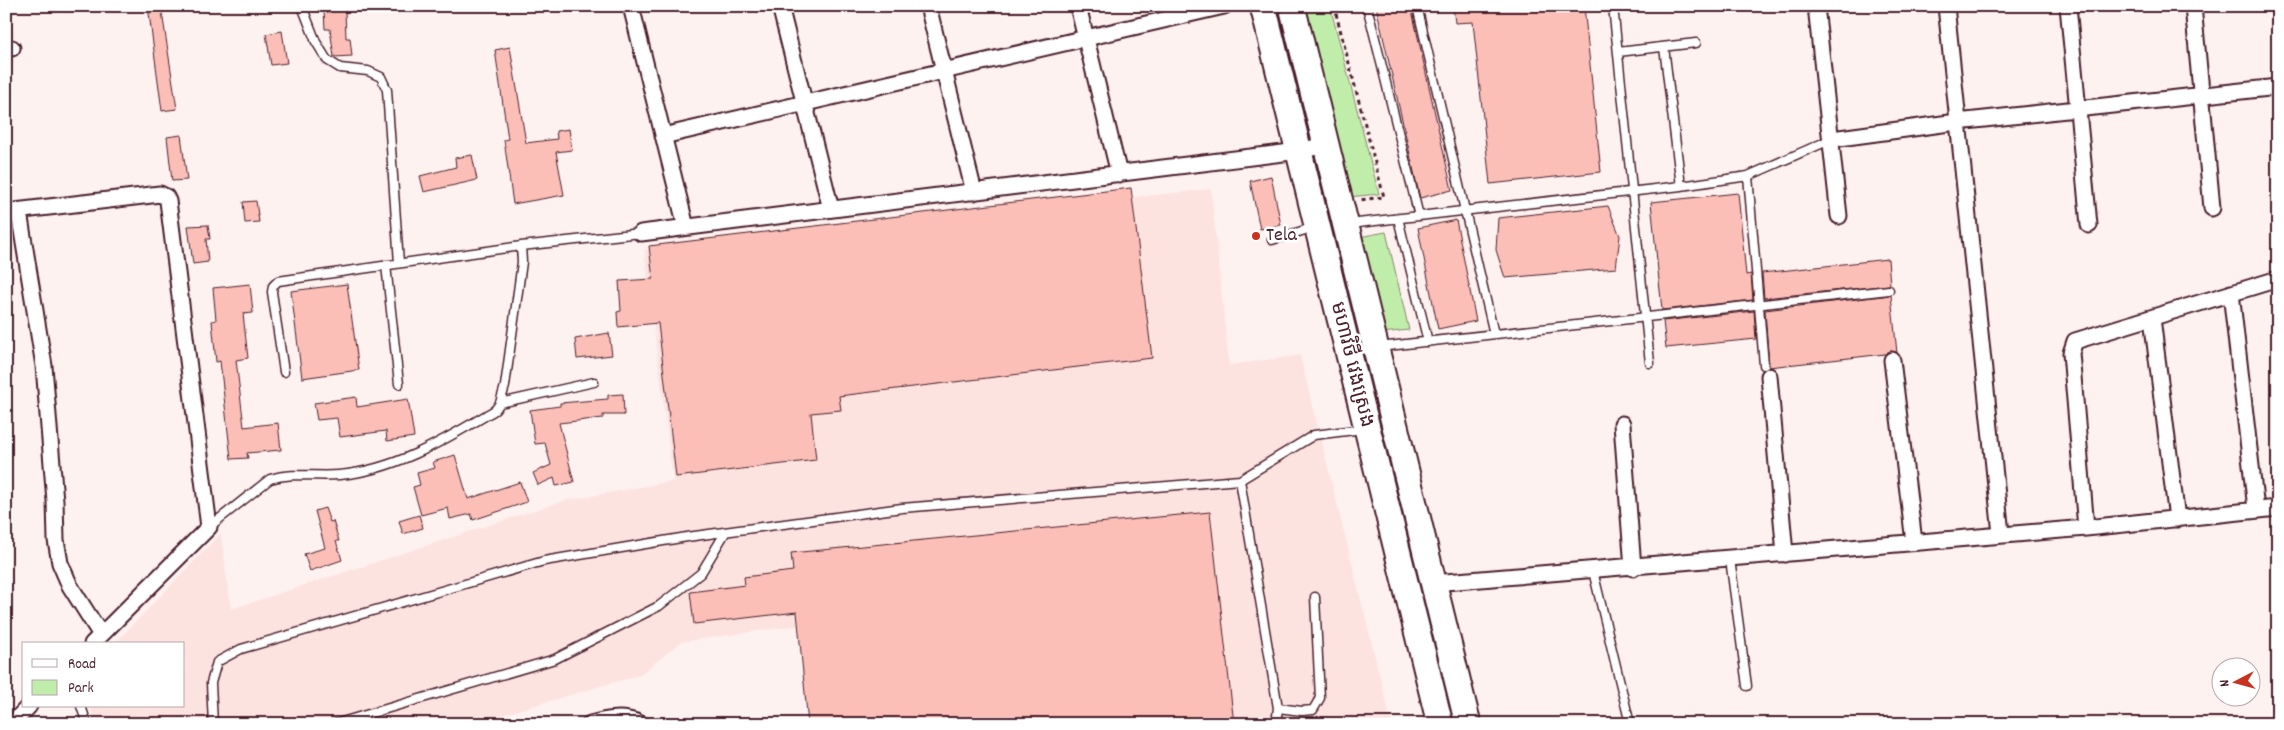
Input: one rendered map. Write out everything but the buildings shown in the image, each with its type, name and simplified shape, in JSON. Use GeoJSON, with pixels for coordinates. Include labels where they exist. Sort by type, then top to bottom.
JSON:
{"type":"FeatureCollection","features":[{"type":"Feature","properties":{"kind":"main road","name":"មហាវិថី វេងស្រេង"},"geometry":{"type":"LineString","coordinates":[[1263,6],[1440,724]]}},
{"type":"Feature","properties":{"kind":"main road","name":"មហាវិថី វេងស្រេង"},"geometry":{"type":"LineString","coordinates":[[1292,6],[1468,724]]}},
{"type":"Feature","properties":{"kind":"main road"},"geometry":{"type":"LineString","coordinates":[[1367,428],[1394,421]]}},
{"type":"Feature","properties":{"kind":"street"},"geometry":{"type":"LineString","coordinates":[[631,6],[686,227]]}},
{"type":"Feature","properties":{"kind":"street"},"geometry":{"type":"LineString","coordinates":[[780,6],[830,209]]}},
{"type":"Feature","properties":{"kind":"street"},"geometry":{"type":"LineString","coordinates":[[928,6],[974,192]]}},
{"type":"Feature","properties":{"kind":"street"},"geometry":{"type":"LineString","coordinates":[[1078,6],[1119,174]]}},
{"type":"Feature","properties":{"kind":"street"},"geometry":{"type":"LineString","coordinates":[[663,136],[1224,6]]}},
{"type":"Feature","properties":{"kind":"street"},"geometry":{"type":"LineString","coordinates":[[1816,6],[1839,216]]}},
{"type":"Feature","properties":{"kind":"street"},"geometry":{"type":"LineString","coordinates":[[1946,6],[2000,534]]}},
{"type":"Feature","properties":{"kind":"street"},"geometry":{"type":"LineString","coordinates":[[2068,6],[2089,225]]}},
{"type":"Feature","properties":{"kind":"street"},"geometry":{"type":"LineString","coordinates":[[2193,6],[2212,208]]}},
{"type":"Feature","properties":{"kind":"street"},"geometry":{"type":"LineString","coordinates":[[1832,139],[1957,122],[2278,87]]}},
{"type":"Feature","properties":{"kind":"street"},"geometry":{"type":"LineString","coordinates":[[641,233],[1299,151],[1326,145]]}},
{"type":"Feature","properties":{"kind":"street"},"geometry":{"type":"LineString","coordinates":[[160,194],[166,196],[209,527],[96,639],[60,563],[56,540],[56,501],[44,366],[12,212],[160,194]]}},
{"type":"Feature","properties":{"kind":"street"},"geometry":{"type":"LineString","coordinates":[[2086,528],[2071,353],[2076,341],[2278,279]]}},
{"type":"Feature","properties":{"kind":"street"},"geometry":{"type":"LineString","coordinates":[[2231,293],[2256,509]]}},
{"type":"Feature","properties":{"kind":"street"},"geometry":{"type":"LineString","coordinates":[[2152,318],[2177,518]]}},
{"type":"Feature","properties":{"kind":"street"},"geometry":{"type":"LineString","coordinates":[[1892,360],[1914,542]]}},
{"type":"Feature","properties":{"kind":"street"},"geometry":{"type":"LineString","coordinates":[[1766,370],[1784,554]]}},
{"type":"Feature","properties":{"kind":"street"},"geometry":{"type":"LineString","coordinates":[[1622,424],[1633,568]]}},
{"type":"Feature","properties":{"kind":"street"},"geometry":{"type":"LineString","coordinates":[[1433,582],[1633,568],[2000,534],[2086,528],[2278,508]]}},
{"type":"Feature","properties":{"kind":"street"},"geometry":{"type":"LineString","coordinates":[[12,724],[27,708]]}},
{"type":"Feature","properties":{"kind":"street"},"geometry":{"type":"LineString","coordinates":[[590,724],[610,718],[634,720],[641,724]]}},
{"type":"Feature","properties":{"kind":"lane"},"geometry":{"type":"LineString","coordinates":[[302,6],[316,42],[327,60],[340,68],[368,71],[381,78],[387,90],[399,263]]}},
{"type":"Feature","properties":{"kind":"lane"},"geometry":{"type":"LineString","coordinates":[[1367,6],[1419,216]]}},
{"type":"Feature","properties":{"kind":"lane"},"geometry":{"type":"LineString","coordinates":[[1417,6],[1494,334]]}},
{"type":"Feature","properties":{"kind":"lane"},"geometry":{"type":"LineString","coordinates":[[1613,6],[1650,363]]}},
{"type":"Feature","properties":{"kind":"lane"},"geometry":{"type":"LineString","coordinates":[[1618,52],[1696,43]]}},
{"type":"Feature","properties":{"kind":"lane"},"geometry":{"type":"LineString","coordinates":[[1664,47],[1681,186]]}},
{"type":"Feature","properties":{"kind":"lane"},"geometry":{"type":"LineString","coordinates":[[1345,224],[1632,192],[1748,176],[1832,139]]}},
{"type":"Feature","properties":{"kind":"lane"},"geometry":{"type":"LineString","coordinates":[[1748,176],[1766,370]]}},
{"type":"Feature","properties":{"kind":"lane"},"geometry":{"type":"LineString","coordinates":[[1398,218],[1428,342]]}},
{"type":"Feature","properties":{"kind":"lane"},"geometry":{"type":"LineString","coordinates":[[1272,240],[1317,227]]}},
{"type":"Feature","properties":{"kind":"lane"},"geometry":{"type":"LineString","coordinates":[[284,372],[275,317],[273,286],[278,281],[521,246],[641,233]]}},
{"type":"Feature","properties":{"kind":"lane"},"geometry":{"type":"LineString","coordinates":[[209,527],[270,479],[282,476],[340,475],[382,467],[435,446],[495,410],[500,402],[505,386],[522,262],[521,246]]}},
{"type":"Feature","properties":{"kind":"lane"},"geometry":{"type":"LineString","coordinates":[[386,265],[399,384]]}},
{"type":"Feature","properties":{"kind":"lane"},"geometry":{"type":"LineString","coordinates":[[1376,348],[1889,290]]}},
{"type":"Feature","properties":{"kind":"lane"},"geometry":{"type":"LineString","coordinates":[[500,402],[594,382]]}},
{"type":"Feature","properties":{"kind":"lane"},"geometry":{"type":"LineString","coordinates":[[213,724],[211,683],[218,662],[241,649],[544,561],[725,532],[902,508],[1240,480],[1314,435],[1367,428]]}},
{"type":"Feature","properties":{"kind":"lane"},"geometry":{"type":"LineString","coordinates":[[1240,480],[1278,708],[1276,724]]}},
{"type":"Feature","properties":{"kind":"lane"},"geometry":{"type":"LineString","coordinates":[[335,724],[555,659],[659,606],[700,573],[725,532]]}},
{"type":"Feature","properties":{"kind":"lane"},"geometry":{"type":"LineString","coordinates":[[1730,559],[1747,686]]}},
{"type":"Feature","properties":{"kind":"lane"},"geometry":{"type":"LineString","coordinates":[[1593,571],[1630,724]]}},
{"type":"Feature","properties":{"kind":"lane"},"geometry":{"type":"LineString","coordinates":[[1278,708],[1302,711],[1313,710],[1320,698],[1315,597]]}},
{"type":"Feature","properties":{"kind":"lane"},"geometry":{"type":"LineString","coordinates":[[82,708],[87,724]]}},
{"type":"Feature","properties":{"kind":"path"},"geometry":{"type":"LineString","coordinates":[[1334,6],[1384,197],[1355,200]]}},
{"type":"Feature","properties":{"kind":"shaded area"},"geometry":{"type":"Polygon","coordinates":[[[1211,189],[1229,365],[1300,355],[1392,724],[815,724],[803,625],[681,642],[640,675],[487,719],[480,724],[97,724],[90,708],[185,708],[185,642],[116,642],[221,533],[231,609],[563,501],[673,481],[644,249],[1211,189]]]}},
{"type":"Feature","properties":{"kind":"green space"},"geometry":{"type":"Polygon","coordinates":[[[1301,6],[1330,6],[1379,194],[1348,197],[1301,6]]]}},
{"type":"Feature","properties":{"kind":"green space"},"geometry":{"type":"Polygon","coordinates":[[[1386,232],[1409,330],[1382,333],[1359,237],[1386,232]]]}},
{"type":"Feature","properties":{"kind":"place","name":"Tela"},"geometry":{"type":"Point","coordinates":[1256,236]}}]}
